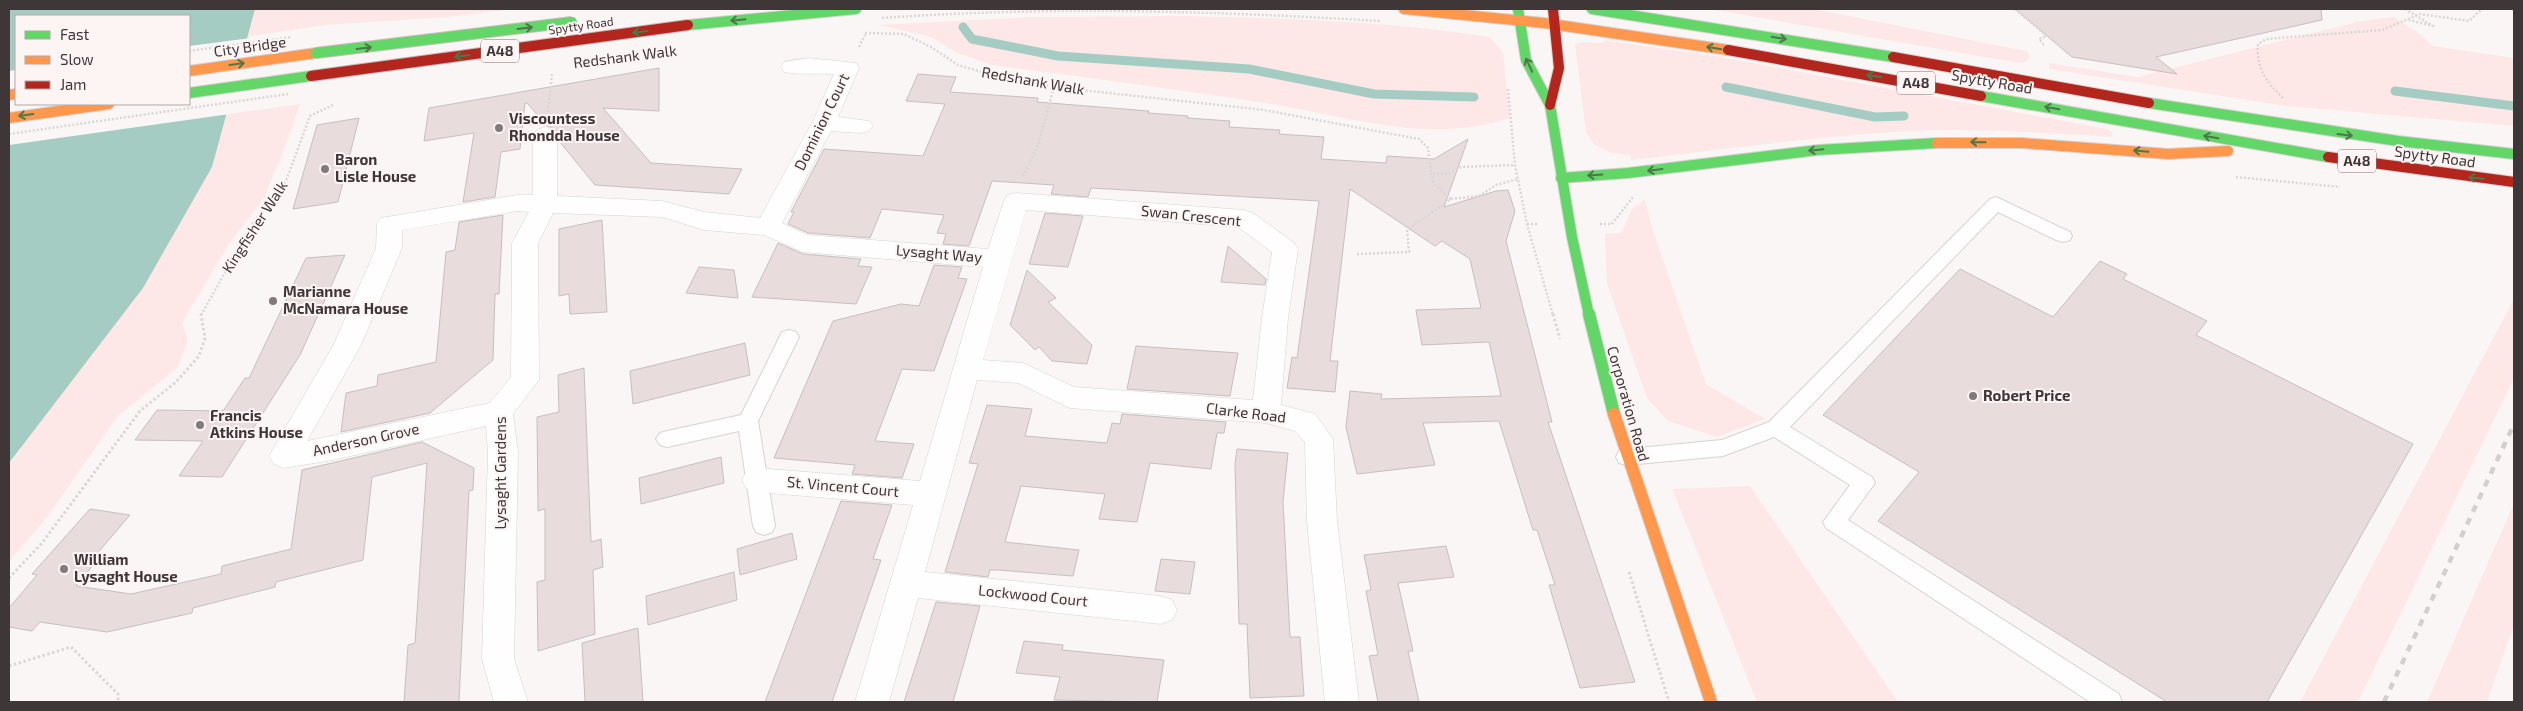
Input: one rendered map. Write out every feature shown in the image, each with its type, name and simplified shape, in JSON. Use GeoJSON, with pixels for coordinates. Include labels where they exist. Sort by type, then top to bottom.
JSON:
{"type":"FeatureCollection","features":[{"type":"Feature","properties":{"kind":"main road","name":"Spytty Road"},"geometry":{"type":"LineString","coordinates":[[190,93],[688,25],[856,9]]}},
{"type":"Feature","properties":{"kind":"main road","name":"Spytty Road"},"geometry":{"type":"LineString","coordinates":[[1404,9],[1555,25],[1754,54],[2277,148],[2438,174],[2514,182]]}},
{"type":"Feature","properties":{"kind":"main road","name":"Corporation Road"},"geometry":{"type":"LineString","coordinates":[[1518,9],[1526,60],[1550,106],[1561,178],[1596,347],[1627,457],[1710,702]]}},
{"type":"Feature","properties":{"kind":"main road","name":"Corporation Road"},"geometry":{"type":"LineString","coordinates":[[1550,106],[1559,68],[1553,9]]}},
{"type":"Feature","properties":{"kind":"main road","name":"Spytty Road"},"geometry":{"type":"LineString","coordinates":[[1592,9],[1749,32],[2107,97],[2304,130],[2429,146],[2514,154]]}},
{"type":"Feature","properties":{"kind":"main road","name":"City Bridge"},"geometry":{"type":"LineString","coordinates":[[190,71],[581,21]]}},
{"type":"Feature","properties":{"kind":"main road"},"geometry":{"type":"LineString","coordinates":[[9,118],[102,105]]}},
{"type":"Feature","properties":{"kind":"main road"},"geometry":{"type":"LineString","coordinates":[[1561,178],[1634,173],[1818,150],[1937,142],[2022,143],[2168,154],[2277,148]]}},
{"type":"Feature","properties":{"kind":"street","name":"Dominion Court"},"geometry":{"type":"LineString","coordinates":[[768,227],[824,123],[848,68],[792,67]]}},
{"type":"Feature","properties":{"kind":"street"},"geometry":{"type":"LineString","coordinates":[[824,123],[861,126]]}},
{"type":"Feature","properties":{"kind":"street","name":"Lysaght Gardens"},"geometry":{"type":"LineString","coordinates":[[511,702],[498,659],[503,452],[499,412],[525,380],[525,243],[545,204],[545,135]]}},
{"type":"Feature","properties":{"kind":"street"},"geometry":{"type":"LineString","coordinates":[[998,259],[1016,201]]}},
{"type":"Feature","properties":{"kind":"street","name":"Swan Crescent"},"geometry":{"type":"LineString","coordinates":[[1016,201],[1244,219],[1285,249],[1274,318],[1266,412]]}},
{"type":"Feature","properties":{"kind":"street","name":"Anderson Grove"},"geometry":{"type":"LineString","coordinates":[[499,412],[333,449],[284,456],[347,345],[390,248],[390,224],[517,203],[545,204]]}},
{"type":"Feature","properties":{"kind":"street","name":"Lysaght Way"},"geometry":{"type":"LineString","coordinates":[[545,204],[662,209],[704,221],[768,227],[803,243],[998,259],[929,494],[872,702]]}},
{"type":"Feature","properties":{"kind":"street","name":"Clarke Road"},"geometry":{"type":"LineString","coordinates":[[966,369],[1023,374],[1070,397],[1266,412],[1306,422],[1319,439],[1322,521],[1342,702]]}},
{"type":"Feature","properties":{"kind":"street","name":"St. Vincent Court"},"geometry":{"type":"LineString","coordinates":[[757,480],[929,494]]}},
{"type":"Feature","properties":{"kind":"street","name":"Lockwood Court"},"geometry":{"type":"LineString","coordinates":[[905,583],[1161,610]]}},
{"type":"Feature","properties":{"kind":"lane"},"geometry":{"type":"LineString","coordinates":[[1627,457],[1723,448],[1776,428],[1996,203],[2063,236]]}},
{"type":"Feature","properties":{"kind":"lane"},"geometry":{"type":"LineString","coordinates":[[764,526],[748,421],[789,337]]}},
{"type":"Feature","properties":{"kind":"lane"},"geometry":{"type":"LineString","coordinates":[[667,438],[748,421]]}},
{"type":"Feature","properties":{"kind":"lane"},"geometry":{"type":"LineString","coordinates":[[1776,428],[1864,483],[1834,522],[2110,702]]}},
{"type":"Feature","properties":{"kind":"path"},"geometry":{"type":"LineString","coordinates":[[2015,9],[2048,36],[2038,39],[2044,45]]}},
{"type":"Feature","properties":{"kind":"path"},"geometry":{"type":"LineString","coordinates":[[2405,9],[2433,26],[2408,20]]}},
{"type":"Feature","properties":{"kind":"path"},"geometry":{"type":"LineString","coordinates":[[2285,100],[2264,80],[2257,51],[2258,44],[2266,39],[2382,30],[2420,14],[2469,21],[2482,9]]}},
{"type":"Feature","properties":{"kind":"path"},"geometry":{"type":"LineString","coordinates":[[880,18],[938,13],[1037,10],[1284,15],[1389,22]]}},
{"type":"Feature","properties":{"kind":"path","name":"Redshank Walk"},"geometry":{"type":"LineString","coordinates":[[856,34],[904,34],[931,47],[958,65],[1002,78],[1054,87],[1264,110],[1419,139],[1428,148],[1431,173]]}},
{"type":"Feature","properties":{"kind":"path"},"geometry":{"type":"LineString","coordinates":[[545,135],[552,66]]}},
{"type":"Feature","properties":{"kind":"path"},"geometry":{"type":"LineString","coordinates":[[1508,79],[1515,165],[1527,224],[1543,224]]}},
{"type":"Feature","properties":{"kind":"path"},"geometry":{"type":"LineString","coordinates":[[1016,201],[1025,168],[1038,145],[1054,87]]}},
{"type":"Feature","properties":{"kind":"path","name":"Kingfisher Walk"},"geometry":{"type":"LineString","coordinates":[[9,578],[42,543],[140,411],[176,382],[199,356],[204,338],[201,313],[253,223],[286,181],[310,116],[343,101]]}},
{"type":"Feature","properties":{"kind":"path"},"geometry":{"type":"LineString","coordinates":[[1451,200],[1434,184],[1431,173],[1448,174],[1461,167],[1515,165]]}},
{"type":"Feature","properties":{"kind":"path"},"geometry":{"type":"LineString","coordinates":[[1357,254],[1409,252],[1407,230],[1451,200],[1479,196],[1496,185],[1518,179]]}},
{"type":"Feature","properties":{"kind":"path"},"geometry":{"type":"LineString","coordinates":[[1599,224],[1612,224],[1637,192]]}},
{"type":"Feature","properties":{"kind":"path"},"geometry":{"type":"LineString","coordinates":[[9,666],[71,647],[118,694],[118,702]]}},
{"type":"Feature","properties":{"kind":"shaded area"},"geometry":{"type":"Polygon","coordinates":[[[9,9],[515,9],[449,17],[326,25],[250,36],[228,114],[300,104],[264,198],[229,244],[182,323],[188,341],[178,367],[117,417],[48,516],[9,562],[9,465],[24,445],[9,463],[9,9]]]}},
{"type":"Feature","properties":{"kind":"shaded area"},"geometry":{"type":"Polygon","coordinates":[[[9,9],[255,9],[212,167],[143,288],[9,463],[9,9]]]}},
{"type":"Feature","properties":{"kind":"shaded area"},"geometry":{"type":"Polygon","coordinates":[[[1709,9],[1813,9],[2027,51],[2030,57],[2026,62],[2019,63],[1709,9]]]}},
{"type":"Feature","properties":{"kind":"shaded area"},"geometry":{"type":"Polygon","coordinates":[[[1186,16],[1300,19],[1376,24],[1490,37],[1503,53],[1510,118],[1479,126],[1447,129],[1385,125],[1226,97],[992,65],[957,53],[931,37],[879,25],[1030,17],[1186,16]]]}},
{"type":"Feature","properties":{"kind":"shaded area"},"geometry":{"type":"Polygon","coordinates":[[[2394,17],[2416,31],[2433,46],[2514,58],[2514,126],[2286,106],[2049,69],[2049,63],[2138,77],[2361,21],[2394,17]]]}},
{"type":"Feature","properties":{"kind":"shaded area"},"geometry":{"type":"Polygon","coordinates":[[[1604,40],[1715,56],[2107,129],[2113,133],[2111,137],[1938,130],[1878,133],[1807,139],[1631,160],[1630,155],[1612,153],[1595,145],[1586,133],[1575,44],[1582,42],[1602,43],[1604,40]]]}},
{"type":"Feature","properties":{"kind":"shaded area"},"geometry":{"type":"Polygon","coordinates":[[[1645,200],[1653,231],[1706,384],[1765,419],[1717,437],[1668,421],[1647,398],[1607,284],[1605,234],[1621,233],[1633,208],[1645,200]]]}},
{"type":"Feature","properties":{"kind":"shaded area"},"geometry":{"type":"Polygon","coordinates":[[[2514,299],[2514,378],[2358,702],[2300,702],[2514,299]]]}},
{"type":"Feature","properties":{"kind":"shaded area"},"geometry":{"type":"Polygon","coordinates":[[[1750,486],[1898,702],[1757,702],[1672,489],[1750,486]]]}},
{"type":"Feature","properties":{"kind":"shaded area"},"geometry":{"type":"Polygon","coordinates":[[[2514,503],[2514,625],[2487,702],[2427,702],[2514,503]]]}},
{"type":"Feature","properties":{"kind":"pier"},"geometry":{"type":"Polygon","coordinates":[[[251,38],[230,114],[9,145],[9,71],[15,70],[15,105],[190,105],[190,46],[251,38]]]}},
{"type":"Feature","properties":{"kind":"building"},"geometry":{"type":"Polygon","coordinates":[[[2015,9],[2321,9],[2322,20],[2156,57],[2177,74],[2072,57],[2015,9]]]}},
{"type":"Feature","properties":{"kind":"building"},"geometry":{"type":"Polygon","coordinates":[[[659,68],[659,111],[603,108],[651,163],[742,169],[729,194],[595,185],[559,141],[558,134],[554,129],[546,125],[527,103],[525,103],[520,149],[501,152],[495,197],[463,202],[474,133],[424,141],[429,108],[659,68]]]}},
{"type":"Feature","properties":{"kind":"building"},"geometry":{"type":"Polygon","coordinates":[[[918,74],[956,77],[950,92],[1038,98],[1037,102],[1149,111],[1148,113],[1188,116],[1187,118],[1230,121],[1229,127],[1280,130],[1279,134],[1324,137],[1321,159],[1386,163],[1387,156],[1434,159],[1468,139],[1444,207],[1496,191],[1508,190],[1515,211],[1506,241],[1552,422],[1548,422],[1635,682],[1580,688],[1549,585],[1555,585],[1537,530],[1533,530],[1499,421],[1423,423],[1435,465],[1357,474],[1346,427],[1350,391],[1382,394],[1381,399],[1501,396],[1489,342],[1422,345],[1416,310],[1481,308],[1470,259],[1442,241],[1435,246],[1350,189],[1330,361],[1338,361],[1335,392],[1287,388],[1292,357],[1297,358],[1319,201],[1091,188],[1088,197],[1051,194],[1054,185],[992,181],[969,246],[943,244],[946,234],[937,233],[944,215],[882,209],[870,238],[808,233],[788,224],[794,212],[791,212],[824,149],[923,156],[945,104],[906,101],[918,74]]]}},
{"type":"Feature","properties":{"kind":"building","name":"Baron Lisle House"},"geometry":{"type":"Polygon","coordinates":[[[359,118],[338,202],[293,209],[317,125],[359,118]]]}},
{"type":"Feature","properties":{"kind":"building"},"geometry":{"type":"Polygon","coordinates":[[[1045,213],[1083,216],[1068,267],[1029,264],[1045,213]]]}},
{"type":"Feature","properties":{"kind":"building"},"geometry":{"type":"Polygon","coordinates":[[[503,215],[499,294],[495,294],[493,360],[430,413],[341,432],[346,393],[377,386],[378,375],[436,362],[446,252],[455,250],[459,222],[503,215]]]}},
{"type":"Feature","properties":{"kind":"building"},"geometry":{"type":"Polygon","coordinates":[[[602,220],[607,312],[570,314],[569,294],[559,296],[559,229],[602,220]]]}},
{"type":"Feature","properties":{"kind":"building"},"geometry":{"type":"Polygon","coordinates":[[[778,243],[803,254],[861,259],[858,266],[872,267],[856,304],[752,297],[778,243]]]}},
{"type":"Feature","properties":{"kind":"building"},"geometry":{"type":"Polygon","coordinates":[[[1228,246],[1266,279],[1265,285],[1221,282],[1228,246]]]}},
{"type":"Feature","properties":{"kind":"building"},"geometry":{"type":"Polygon","coordinates":[[[345,255],[300,355],[222,477],[179,476],[203,441],[135,440],[157,410],[223,411],[245,378],[249,378],[306,258],[345,255]]]}},
{"type":"Feature","properties":{"kind":"building"},"geometry":{"type":"Polygon","coordinates":[[[2100,261],[2127,274],[2123,279],[2207,321],[2196,335],[2413,444],[2267,702],[2167,702],[1878,521],[1919,472],[1823,415],[1960,269],[2053,317],[2100,261]]]}},
{"type":"Feature","properties":{"kind":"building"},"geometry":{"type":"Polygon","coordinates":[[[934,265],[962,267],[958,278],[967,279],[934,371],[902,369],[875,441],[914,444],[902,478],[852,474],[855,465],[774,458],[833,321],[901,304],[919,306],[934,265]]]}},
{"type":"Feature","properties":{"kind":"building"},"geometry":{"type":"Polygon","coordinates":[[[699,267],[734,270],[738,298],[686,293],[699,267]]]}},
{"type":"Feature","properties":{"kind":"building"},"geometry":{"type":"Polygon","coordinates":[[[1027,270],[1056,298],[1048,302],[1092,345],[1087,364],[1052,361],[1039,347],[1035,350],[1010,325],[1027,270]]]}},
{"type":"Feature","properties":{"kind":"building"},"geometry":{"type":"Polygon","coordinates":[[[745,343],[750,375],[633,404],[630,371],[745,343]]]}},
{"type":"Feature","properties":{"kind":"building"},"geometry":{"type":"Polygon","coordinates":[[[1136,346],[1238,353],[1230,396],[1127,389],[1136,346]]]}},
{"type":"Feature","properties":{"kind":"building"},"geometry":{"type":"Polygon","coordinates":[[[584,368],[591,542],[601,539],[603,567],[593,570],[595,634],[538,651],[537,582],[545,580],[545,509],[538,511],[537,417],[559,412],[558,375],[584,368]]]}},
{"type":"Feature","properties":{"kind":"building"},"geometry":{"type":"Polygon","coordinates":[[[987,405],[1032,409],[1025,436],[1107,443],[1112,423],[1120,424],[1122,414],[1226,422],[1224,433],[1217,433],[1211,469],[1150,463],[1137,522],[1099,519],[1105,494],[1021,486],[1005,542],[1079,550],[1073,576],[990,570],[988,577],[945,572],[978,464],[969,463],[987,405]]]}},
{"type":"Feature","properties":{"kind":"building"},"geometry":{"type":"Polygon","coordinates":[[[422,442],[474,468],[473,490],[469,491],[459,702],[404,702],[408,645],[415,643],[427,463],[372,477],[363,560],[276,582],[275,587],[193,608],[192,613],[107,632],[40,622],[32,631],[9,627],[9,608],[37,575],[32,574],[90,509],[130,515],[89,563],[95,563],[76,586],[131,594],[221,574],[222,566],[291,549],[302,470],[422,442]]]}},
{"type":"Feature","properties":{"kind":"building"},"geometry":{"type":"Polygon","coordinates":[[[1237,449],[1288,453],[1283,501],[1290,637],[1300,637],[1304,696],[1250,698],[1247,624],[1239,624],[1235,464],[1237,449]]]}},
{"type":"Feature","properties":{"kind":"building"},"geometry":{"type":"Polygon","coordinates":[[[721,457],[724,483],[641,504],[639,478],[721,457]]]}},
{"type":"Feature","properties":{"kind":"building"},"geometry":{"type":"Polygon","coordinates":[[[841,501],[892,505],[873,559],[881,560],[832,702],[765,702],[841,501]]]}},
{"type":"Feature","properties":{"kind":"building"},"geometry":{"type":"Polygon","coordinates":[[[792,533],[797,559],[740,575],[737,549],[792,533]]]}},
{"type":"Feature","properties":{"kind":"building"},"geometry":{"type":"Polygon","coordinates":[[[1446,546],[1454,577],[1398,583],[1413,651],[1408,651],[1419,702],[1378,702],[1369,656],[1378,655],[1366,591],[1371,590],[1364,555],[1446,546]]]}},
{"type":"Feature","properties":{"kind":"building"},"geometry":{"type":"Polygon","coordinates":[[[1161,559],[1195,562],[1190,594],[1155,591],[1161,559]]]}},
{"type":"Feature","properties":{"kind":"building"},"geometry":{"type":"Polygon","coordinates":[[[734,572],[737,600],[648,625],[646,596],[734,572]]]}},
{"type":"Feature","properties":{"kind":"building"},"geometry":{"type":"Polygon","coordinates":[[[936,602],[980,606],[953,702],[904,702],[936,602]]]}},
{"type":"Feature","properties":{"kind":"building"},"geometry":{"type":"Polygon","coordinates":[[[638,628],[643,702],[585,702],[582,643],[638,628]]]}},
{"type":"Feature","properties":{"kind":"building"},"geometry":{"type":"Polygon","coordinates":[[[1024,641],[1063,645],[1062,650],[1164,660],[1157,702],[1054,700],[1060,677],[1016,673],[1024,641]]]}},
{"type":"Feature","properties":{"kind":"waterway"},"geometry":{"type":"LineString","coordinates":[[963,27],[972,39],[1058,56],[1249,69],[1374,94],[1474,97]]}},
{"type":"Feature","properties":{"kind":"waterway"},"geometry":{"type":"LineString","coordinates":[[1726,87],[1875,117],[1904,116]]}},
{"type":"Feature","properties":{"kind":"waterway"},"geometry":{"type":"LineString","coordinates":[[2395,91],[2514,106]]}},
{"type":"Feature","properties":{"kind":"railway"},"geometry":{"type":"LineString","coordinates":[[2384,702],[2514,424]]}},
{"type":"Feature","properties":{"kind":"traffic: fast"},"geometry":{"type":"LineString","coordinates":[[688,25],[856,9]]}},
{"type":"Feature","properties":{"kind":"traffic: fast"},"geometry":{"type":"LineString","coordinates":[[1518,9],[1526,60],[1550,105],[1572,237],[1596,347],[1614,414]]}},
{"type":"Feature","properties":{"kind":"traffic: fast"},"geometry":{"type":"LineString","coordinates":[[1592,9],[1893,57]]}},
{"type":"Feature","properties":{"kind":"traffic: fast"},"geometry":{"type":"LineString","coordinates":[[316,53],[572,22]]}},
{"type":"Feature","properties":{"kind":"traffic: fast"},"geometry":{"type":"LineString","coordinates":[[190,93],[311,76]]}},
{"type":"Feature","properties":{"kind":"traffic: fast"},"geometry":{"type":"LineString","coordinates":[[1981,96],[2328,157]]}},
{"type":"Feature","properties":{"kind":"traffic: fast"},"geometry":{"type":"LineString","coordinates":[[2149,103],[2398,141],[2514,154]]}},
{"type":"Feature","properties":{"kind":"traffic: fast"},"geometry":{"type":"LineString","coordinates":[[1561,178],[1628,173],[1818,150],[1937,143]]}},
{"type":"Feature","properties":{"kind":"traffic: slow"},"geometry":{"type":"LineString","coordinates":[[1404,9],[1544,23],[1728,50]]}},
{"type":"Feature","properties":{"kind":"traffic: slow"},"geometry":{"type":"LineString","coordinates":[[190,71],[316,53]]}},
{"type":"Feature","properties":{"kind":"traffic: slow"},"geometry":{"type":"LineString","coordinates":[[9,95],[15,94]]}},
{"type":"Feature","properties":{"kind":"traffic: slow"},"geometry":{"type":"LineString","coordinates":[[9,118],[102,105]]}},
{"type":"Feature","properties":{"kind":"traffic: slow"},"geometry":{"type":"LineString","coordinates":[[1937,143],[2022,143],[2168,154],[2228,151]]}},
{"type":"Feature","properties":{"kind":"traffic: slow"},"geometry":{"type":"LineString","coordinates":[[1614,414],[1623,446],[1711,702]]}},
{"type":"Feature","properties":{"kind":"traffic: jam"},"geometry":{"type":"LineString","coordinates":[[1550,105],[1559,68],[1553,9]]}},
{"type":"Feature","properties":{"kind":"traffic: jam"},"geometry":{"type":"LineString","coordinates":[[311,76],[688,25]]}},
{"type":"Feature","properties":{"kind":"traffic: jam"},"geometry":{"type":"LineString","coordinates":[[1728,50],[1981,96]]}},
{"type":"Feature","properties":{"kind":"traffic: jam"},"geometry":{"type":"LineString","coordinates":[[1893,57],[2149,103]]}},
{"type":"Feature","properties":{"kind":"traffic: jam"},"geometry":{"type":"LineString","coordinates":[[2328,157],[2514,182]]}},
{"type":"Feature","properties":{"kind":"place","name":"Viscountess Rhondda House"},"geometry":{"type":"Point","coordinates":[499,128]}},
{"type":"Feature","properties":{"kind":"place","name":"Baron Lisle House"},"geometry":{"type":"Point","coordinates":[325,169]}},
{"type":"Feature","properties":{"kind":"place","name":"Marianne McNamara House"},"geometry":{"type":"Point","coordinates":[273,301]}},
{"type":"Feature","properties":{"kind":"place","name":"Robert Price"},"geometry":{"type":"Point","coordinates":[1973,396]}},
{"type":"Feature","properties":{"kind":"place","name":"Francis Atkins House"},"geometry":{"type":"Point","coordinates":[200,425]}},
{"type":"Feature","properties":{"kind":"place","name":"William Lysaght House"},"geometry":{"type":"Point","coordinates":[64,569]}}]}
